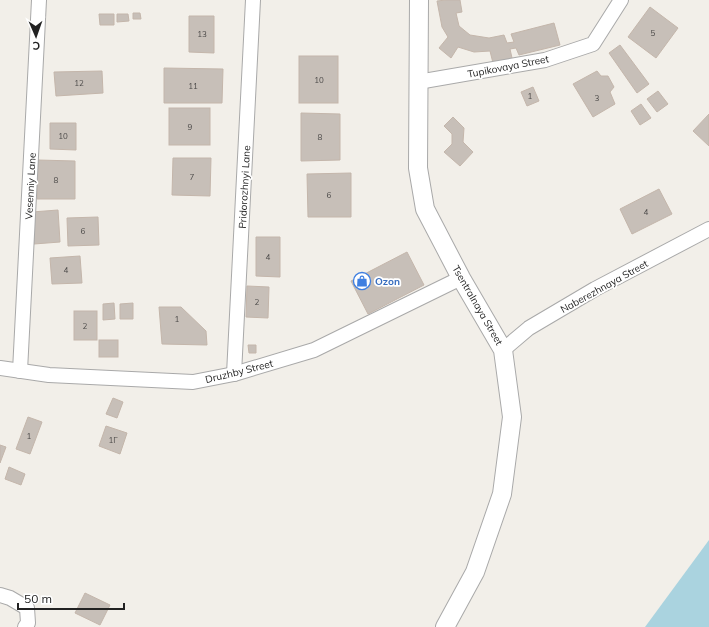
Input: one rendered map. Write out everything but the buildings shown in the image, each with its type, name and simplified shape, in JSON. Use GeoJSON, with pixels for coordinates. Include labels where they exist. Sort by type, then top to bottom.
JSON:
{"type":"FeatureCollection","features":[{"type":"Feature","properties":{"kind":"street","name":"Vesenniy Lane"},"geometry":{"type":"LineString","coordinates":[[20,371],[39,0]]}},
{"type":"Feature","properties":{"kind":"street","name":"Pridorozhnyi Lane"},"geometry":{"type":"LineString","coordinates":[[234,374],[253,0]]}},
{"type":"Feature","properties":{"kind":"street","name":"Tsentralnaya Street"},"geometry":{"type":"LineString","coordinates":[[419,0],[418,168],[425,209],[461,278],[503,350],[512,417],[502,494],[475,572],[444,627]]}},
{"type":"Feature","properties":{"kind":"street","name":"Tupikovaya Street"},"geometry":{"type":"LineString","coordinates":[[418,82],[545,60],[593,44],[621,0]]}},
{"type":"Feature","properties":{"kind":"street","name":"Naberezhnaya Street"},"geometry":{"type":"LineString","coordinates":[[503,350],[529,328],[595,289],[709,229]]}},
{"type":"Feature","properties":{"kind":"street","name":"Druzhby Street"},"geometry":{"type":"LineString","coordinates":[[0,368],[49,375],[193,382],[234,374],[314,350],[461,278]]}},
{"type":"Feature","properties":{"kind":"street"},"geometry":{"type":"LineString","coordinates":[[5,596],[27,608],[28,623],[24,627]]}},
{"type":"Feature","properties":{"kind":"water"},"geometry":{"type":"Polygon","coordinates":[[[709,540],[709,627],[645,627],[709,540]]]}},
{"type":"Feature","properties":{"kind":"place","name":"Ozon"},"geometry":{"type":"Point","coordinates":[362,281]}}]}
